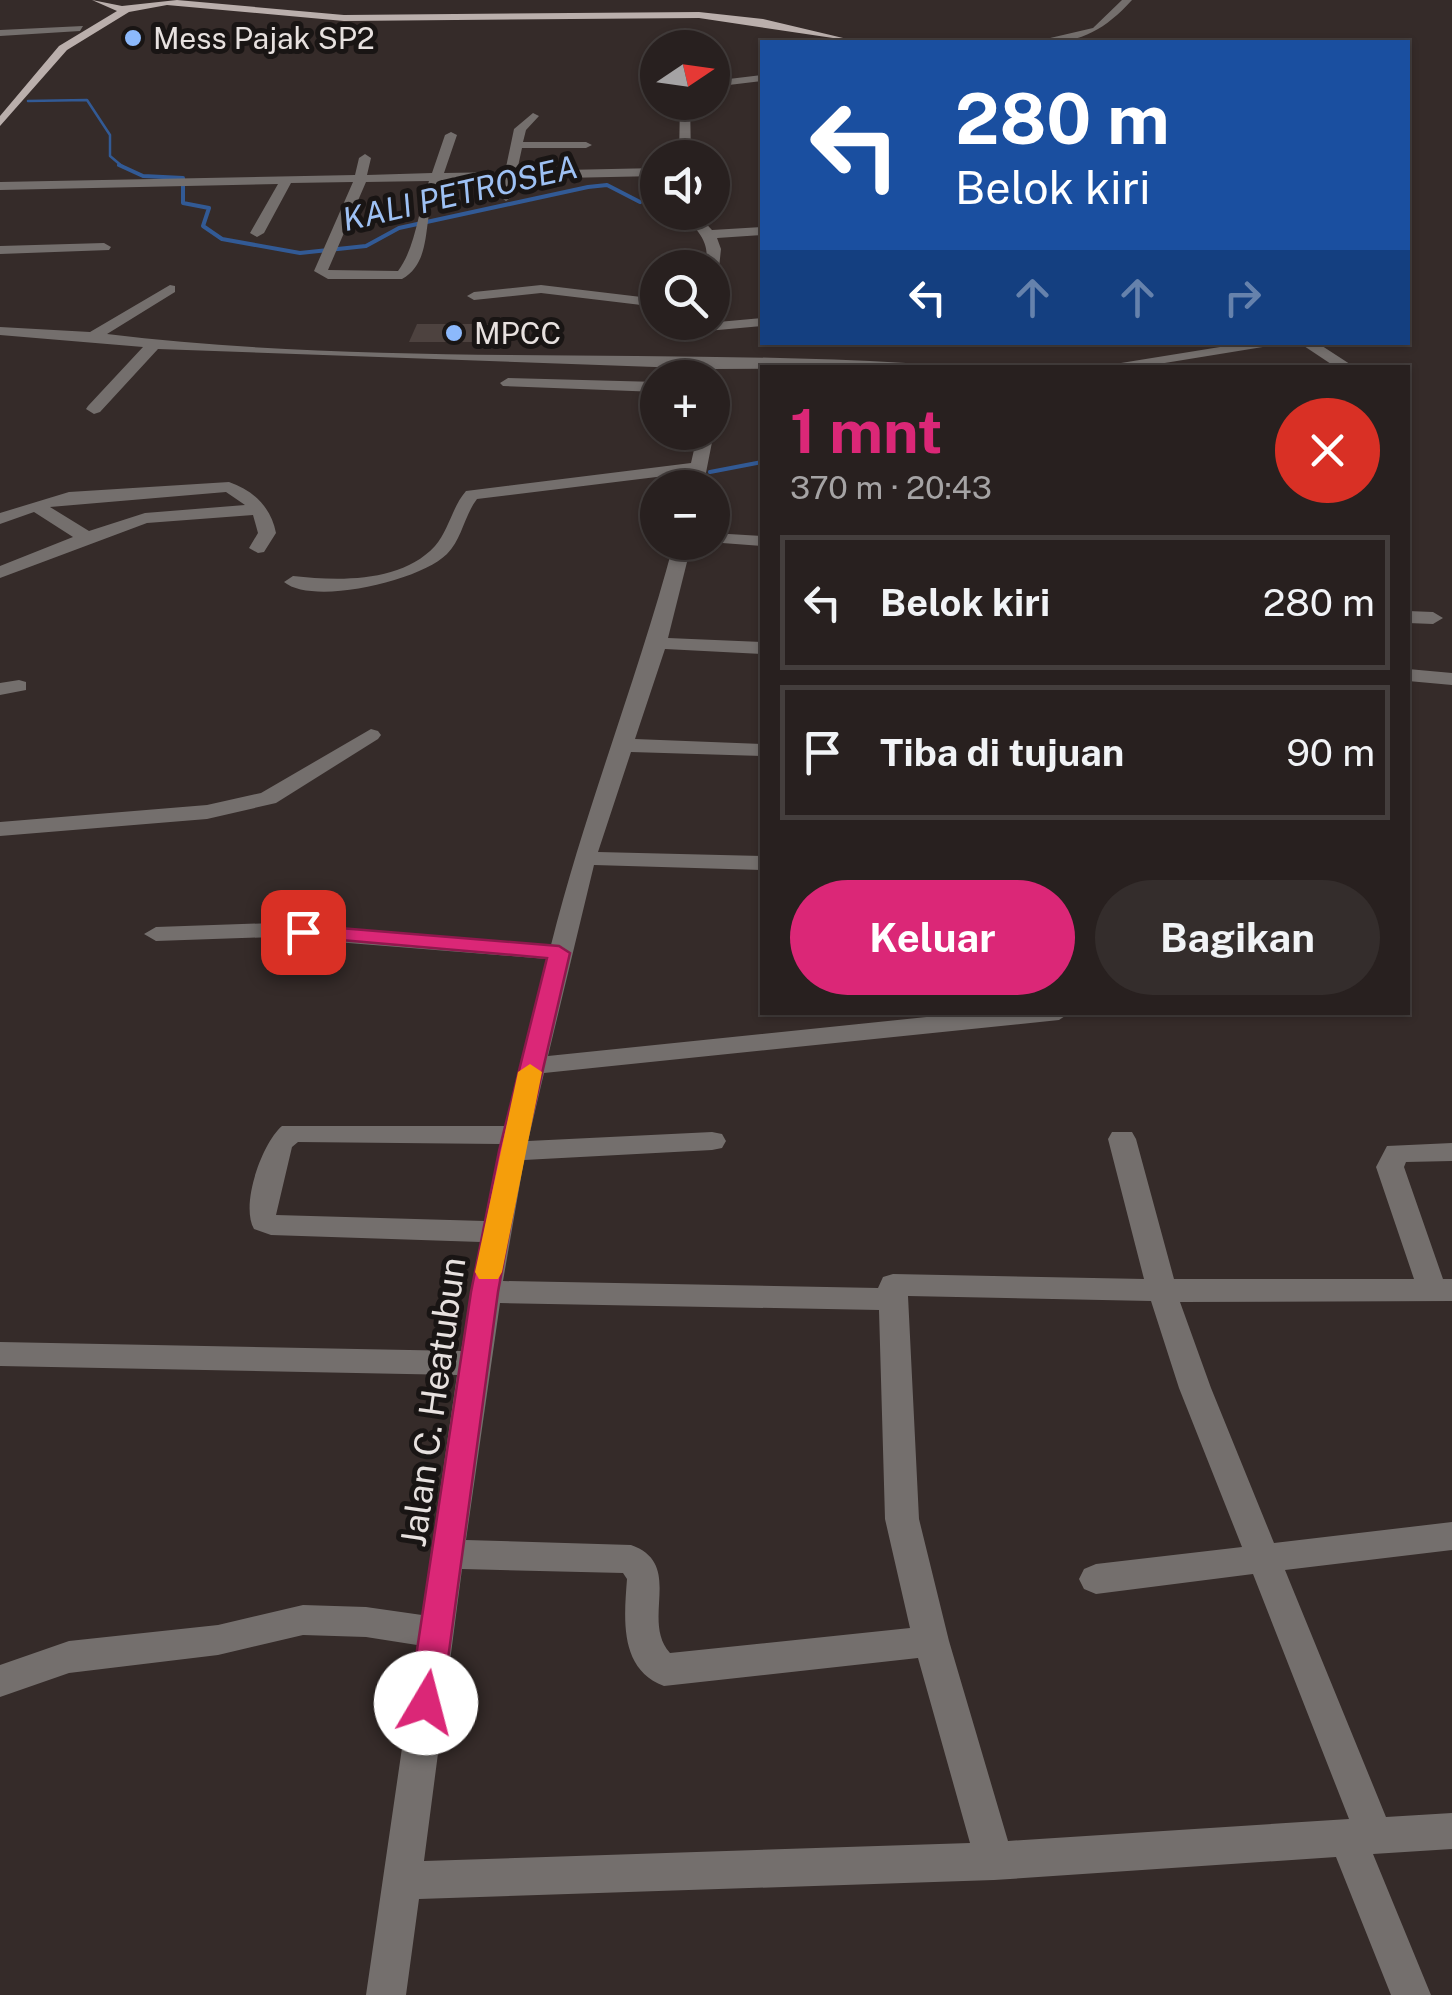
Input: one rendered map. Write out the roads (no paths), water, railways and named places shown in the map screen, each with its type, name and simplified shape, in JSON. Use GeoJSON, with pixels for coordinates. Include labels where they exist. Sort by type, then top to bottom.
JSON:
{"type":"FeatureCollection","features":[{"type":"Feature","properties":{"kind":"main road"},"geometry":{"type":"LineString","coordinates":[[99,2],[128,8],[169,1],[360,18],[698,15],[762,22],[845,40]]}},
{"type":"Feature","properties":{"kind":"main road"},"geometry":{"type":"LineString","coordinates":[[0,106],[49,50],[104,13],[99,2]]}},
{"type":"Feature","properties":{"kind":"main road"},"geometry":{"type":"LineString","coordinates":[[0,123],[63,48],[128,8]]}},
{"type":"Feature","properties":{"kind":"street"},"geometry":{"type":"LineString","coordinates":[[1048,40],[1096,30],[1127,0]]}},
{"type":"Feature","properties":{"kind":"street"},"geometry":{"type":"LineString","coordinates":[[0,33],[80,28]]}},
{"type":"Feature","properties":{"kind":"street"},"geometry":{"type":"LineString","coordinates":[[730,82],[760,78]]}},
{"type":"Feature","properties":{"kind":"street"},"geometry":{"type":"LineString","coordinates":[[506,197],[514,145],[522,122],[533,116]]}},
{"type":"Feature","properties":{"kind":"street"},"geometry":{"type":"LineString","coordinates":[[364,158],[362,179],[320,271],[402,276],[416,259],[424,230],[422,222],[450,135]]}},
{"type":"Feature","properties":{"kind":"street"},"geometry":{"type":"LineString","coordinates":[[514,145],[586,145]]}},
{"type":"Feature","properties":{"kind":"street"},"geometry":{"type":"LineString","coordinates":[[257,232],[306,158]]}},
{"type":"Feature","properties":{"kind":"street"},"geometry":{"type":"LineString","coordinates":[[0,186],[640,172]]}},
{"type":"Feature","properties":{"kind":"street"},"geometry":{"type":"LineString","coordinates":[[707,230],[715,250]]}},
{"type":"Feature","properties":{"kind":"street"},"geometry":{"type":"LineString","coordinates":[[712,234],[760,231]]}},
{"type":"Feature","properties":{"kind":"street"},"geometry":{"type":"LineString","coordinates":[[0,250],[104,246]]}},
{"type":"Feature","properties":{"kind":"street"},"geometry":{"type":"LineString","coordinates":[[94,336],[170,288]]}},
{"type":"Feature","properties":{"kind":"street"},"geometry":{"type":"LineString","coordinates":[[474,296],[541,289],[640,301]]}},
{"type":"Feature","properties":{"kind":"street"},"geometry":{"type":"LineString","coordinates":[[730,324],[760,322]]}},
{"type":"Feature","properties":{"kind":"street"},"geometry":{"type":"LineString","coordinates":[[0,330],[48,330],[155,343],[309,353],[640,365]]}},
{"type":"Feature","properties":{"kind":"street"},"geometry":{"type":"LineString","coordinates":[[94,410],[155,343]]}},
{"type":"Feature","properties":{"kind":"street"},"geometry":{"type":"LineString","coordinates":[[1120,365],[1267,345]]}},
{"type":"Feature","properties":{"kind":"street"},"geometry":{"type":"LineString","coordinates":[[1310,345],[1344,365]]}},
{"type":"Feature","properties":{"kind":"street"},"geometry":{"type":"LineString","coordinates":[[1233,350],[1256,365]]}},
{"type":"Feature","properties":{"kind":"street"},"geometry":{"type":"LineString","coordinates":[[776,365],[854,365]]}},
{"type":"Feature","properties":{"kind":"street"},"geometry":{"type":"LineString","coordinates":[[730,367],[760,366]]}},
{"type":"Feature","properties":{"kind":"street"},"geometry":{"type":"LineString","coordinates":[[508,383],[640,386]]}},
{"type":"Feature","properties":{"kind":"street"},"geometry":{"type":"LineString","coordinates":[[698,470],[702,450]]}},
{"type":"Feature","properties":{"kind":"street"},"geometry":{"type":"LineString","coordinates":[[294,582],[359,586],[424,562],[440,552],[458,524],[463,504],[472,495],[699,466]]}},
{"type":"Feature","properties":{"kind":"street"},"geometry":{"type":"LineString","coordinates":[[0,519],[61,498],[224,486],[242,494],[258,509],[267,529],[258,548]]}},
{"type":"Feature","properties":{"kind":"street"},"geometry":{"type":"LineString","coordinates":[[35,506],[87,538]]}},
{"type":"Feature","properties":{"kind":"street"},"geometry":{"type":"LineString","coordinates":[[0,572],[145,518],[258,509]]}},
{"type":"Feature","properties":{"kind":"street"},"geometry":{"type":"LineString","coordinates":[[730,539],[760,540]]}},
{"type":"Feature","properties":{"kind":"street","name":"Jalan C. Heatubun"},"geometry":{"type":"LineString","coordinates":[[386,1995],[484,1292],[514,1143],[584,858],[657,643],[678,560]]}},
{"type":"Feature","properties":{"kind":"street"},"geometry":{"type":"LineString","coordinates":[[1410,617],[1433,618]]}},
{"type":"Feature","properties":{"kind":"street"},"geometry":{"type":"LineString","coordinates":[[657,643],[760,648]]}},
{"type":"Feature","properties":{"kind":"street"},"geometry":{"type":"LineString","coordinates":[[1410,675],[1452,679]]}},
{"type":"Feature","properties":{"kind":"street"},"geometry":{"type":"LineString","coordinates":[[0,828],[207,812],[250,804],[268,798],[371,734]]}},
{"type":"Feature","properties":{"kind":"street"},"geometry":{"type":"LineString","coordinates":[[624,745],[760,750]]}},
{"type":"Feature","properties":{"kind":"street"},"geometry":{"type":"LineString","coordinates":[[584,858],[760,863]]}},
{"type":"Feature","properties":{"kind":"street"},"geometry":{"type":"LineString","coordinates":[[156,934],[291,931],[559,953]]}},
{"type":"Feature","properties":{"kind":"street"},"geometry":{"type":"LineString","coordinates":[[532,1066],[1031,1015]]}},
{"type":"Feature","properties":{"kind":"street"},"geometry":{"type":"LineString","coordinates":[[497,1232],[271,1225],[264,1222],[261,1211],[280,1143],[292,1133],[514,1143],[712,1141]]}},
{"type":"Feature","properties":{"kind":"street"},"geometry":{"type":"LineString","coordinates":[[1122,1140],[1162,1290],[1361,1838],[1411,1995]]}},
{"type":"Feature","properties":{"kind":"street"},"geometry":{"type":"LineString","coordinates":[[994,1861],[931,1640],[902,1519],[893,1285],[1442,1290],[1390,1167],[1397,1153],[1452,1152]]}},
{"type":"Feature","properties":{"kind":"street"},"geometry":{"type":"LineString","coordinates":[[484,1292],[894,1300]]}},
{"type":"Feature","properties":{"kind":"street"},"geometry":{"type":"LineString","coordinates":[[0,1354],[474,1363]]}},
{"type":"Feature","properties":{"kind":"street"},"geometry":{"type":"LineString","coordinates":[[1096,1579],[1262,1562],[1452,1536]]}},
{"type":"Feature","properties":{"kind":"street"},"geometry":{"type":"LineString","coordinates":[[448,1554],[631,1559],[642,1569],[644,1579],[644,1644],[655,1664],[664,1670],[931,1640]]}},
{"type":"Feature","properties":{"kind":"street"},"geometry":{"type":"LineString","coordinates":[[0,1681],[69,1657],[218,1640],[270,1624],[303,1620],[435,1632]]}},
{"type":"Feature","properties":{"kind":"street"},"geometry":{"type":"LineString","coordinates":[[402,1881],[994,1861],[1452,1831]]}},
{"type":"Feature","properties":{"kind":"waterway","name":"KALI PETROSEA"},"geometry":{"type":"LineString","coordinates":[[28,101],[87,100],[110,135],[110,156],[123,167]]}},
{"type":"Feature","properties":{"kind":"waterway","name":"KALI PETROSEA"},"geometry":{"type":"LineString","coordinates":[[123,167],[143,176],[183,178],[183,203],[209,208],[203,226],[222,239],[300,253],[366,246],[399,228],[588,187],[607,185],[640,202]]}},
{"type":"Feature","properties":{"kind":"waterway"},"geometry":{"type":"LineString","coordinates":[[720,470],[760,462]]}},
{"type":"Feature","properties":{"kind":"place","name":"Mess Pajak SP2"},"geometry":{"type":"Point","coordinates":[133,38]}},
{"type":"Feature","properties":{"kind":"place","name":"MPCC"},"geometry":{"type":"Point","coordinates":[454,333]}}]}
